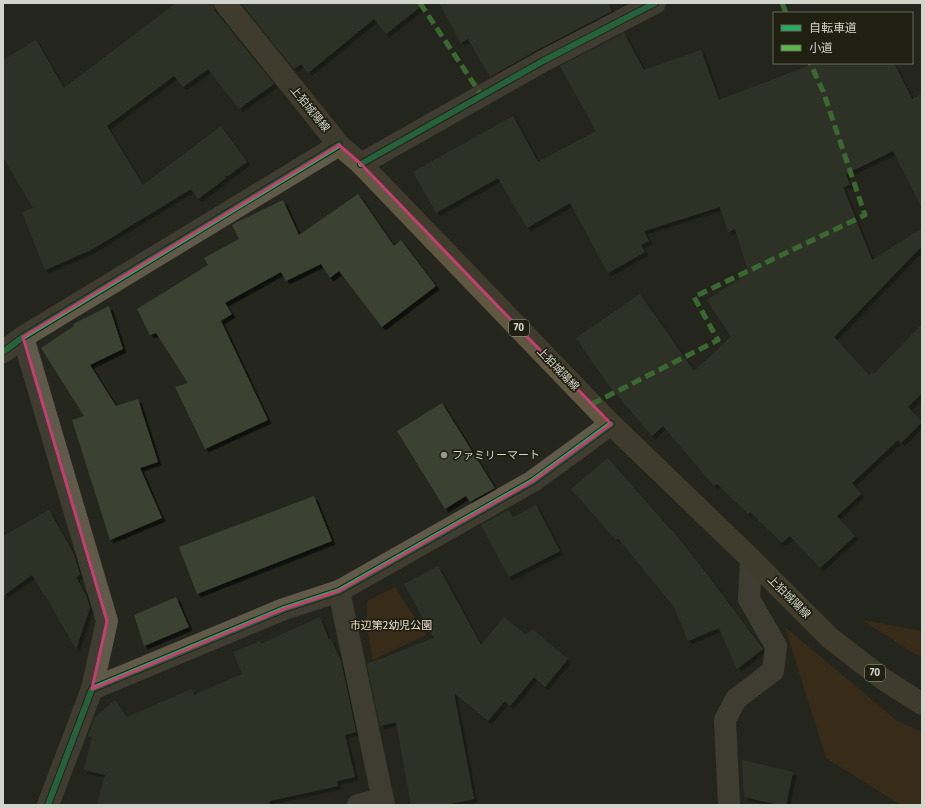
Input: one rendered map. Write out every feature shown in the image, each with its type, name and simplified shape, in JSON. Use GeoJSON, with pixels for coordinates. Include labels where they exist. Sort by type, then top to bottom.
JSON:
{"type":"FeatureCollection","features":[{"type":"Feature","properties":{"kind":"main road","name":"上狛城陽線"},"geometry":{"type":"LineString","coordinates":[[225,3],[339,145],[361,164],[611,424],[751,559],[830,638],[883,679],[922,704]]}},
{"type":"Feature","properties":{"kind":"street"},"geometry":{"type":"LineString","coordinates":[[361,164],[543,62],[655,3]]}},
{"type":"Feature","properties":{"kind":"street"},"geometry":{"type":"LineString","coordinates":[[3,352],[23,337],[339,145]]}},
{"type":"Feature","properties":{"kind":"street"},"geometry":{"type":"LineString","coordinates":[[23,337],[107,621],[92,689],[48,805]]}},
{"type":"Feature","properties":{"kind":"street"},"geometry":{"type":"LineString","coordinates":[[92,689],[284,609],[340,591],[533,481],[611,424]]}},
{"type":"Feature","properties":{"kind":"street"},"geometry":{"type":"LineString","coordinates":[[729,805],[724,720],[736,699],[773,671],[776,646],[749,599],[751,559]]}},
{"type":"Feature","properties":{"kind":"street"},"geometry":{"type":"LineString","coordinates":[[340,591],[384,802],[358,805]]}},
{"type":"Feature","properties":{"kind":"highlighted area"},"geometry":{"type":"Polygon","coordinates":[[[339,145],[361,164],[611,424],[533,481],[339,591],[284,609],[92,689],[107,621],[23,337],[339,145]]]}},
{"type":"Feature","properties":{"kind":"green space","name":"市辺第2幼児公園"},"geometry":{"type":"Polygon","coordinates":[[[395,587],[426,635],[373,660],[367,628],[367,601],[395,587]]]}},
{"type":"Feature","properties":{"kind":"green space"},"geometry":{"type":"Polygon","coordinates":[[[863,620],[922,631],[922,657],[913,653],[863,620]]]}},
{"type":"Feature","properties":{"kind":"green space"},"geometry":{"type":"Polygon","coordinates":[[[785,627],[896,720],[922,732],[922,805],[901,805],[826,758],[785,627]]]}},
{"type":"Feature","properties":{"kind":"building"},"geometry":{"type":"Polygon","coordinates":[[[176,3],[213,3],[215,11],[274,84],[239,109],[208,69],[183,87],[174,76],[107,126],[143,185],[221,126],[247,162],[228,176],[225,176],[226,178],[198,199],[191,189],[91,250],[45,270],[22,212],[33,208],[3,157],[3,60],[36,40],[64,88],[176,3]]]}},
{"type":"Feature","properties":{"kind":"building"},"geometry":{"type":"Polygon","coordinates":[[[241,3],[425,3],[386,34],[374,19],[308,73],[301,64],[294,69],[241,3]]]}},
{"type":"Feature","properties":{"kind":"building"},"geometry":{"type":"Polygon","coordinates":[[[439,3],[608,3],[612,11],[537,50],[490,77],[468,39],[461,43],[439,3]]]}},
{"type":"Feature","properties":{"kind":"building"},"geometry":{"type":"Polygon","coordinates":[[[624,33],[644,70],[701,50],[719,100],[813,64],[894,64],[912,99],[922,94],[922,208],[893,151],[846,174],[850,185],[843,187],[872,260],[922,228],[922,246],[834,337],[869,375],[872,372],[874,374],[922,324],[922,393],[908,407],[922,422],[901,443],[898,440],[852,483],[861,494],[837,516],[855,536],[820,568],[790,536],[782,543],[750,512],[748,514],[717,484],[714,486],[663,426],[652,436],[607,383],[576,338],[640,294],[694,371],[731,337],[707,300],[749,273],[735,229],[728,232],[720,207],[644,231],[649,241],[641,245],[645,252],[608,273],[570,203],[527,228],[498,178],[436,213],[413,172],[513,116],[538,162],[596,131],[560,66],[624,33]]]}},
{"type":"Feature","properties":{"kind":"building"},"geometry":{"type":"Polygon","coordinates":[[[358,194],[394,246],[401,240],[436,286],[382,327],[339,271],[330,278],[321,264],[286,281],[281,272],[225,303],[232,314],[221,321],[268,420],[205,449],[175,387],[188,383],[156,333],[150,335],[137,309],[208,265],[204,258],[239,239],[232,225],[237,222],[283,200],[299,235],[358,194]]]}},
{"type":"Feature","properties":{"kind":"building"},"geometry":{"type":"Polygon","coordinates":[[[109,306],[123,349],[90,365],[116,406],[138,399],[158,462],[140,468],[162,518],[110,540],[72,420],[84,416],[41,348],[74,326],[73,324],[109,306]]]}},
{"type":"Feature","properties":{"kind":"building"},"geometry":{"type":"Polygon","coordinates":[[[442,403],[495,488],[470,502],[466,496],[445,509],[397,431],[442,403]]]}},
{"type":"Feature","properties":{"kind":"building"},"geometry":{"type":"Polygon","coordinates":[[[608,458],[672,530],[763,649],[737,669],[719,628],[688,641],[674,607],[618,538],[616,540],[571,489],[608,458]]]}},
{"type":"Feature","properties":{"kind":"building"},"geometry":{"type":"Polygon","coordinates":[[[314,496],[332,541],[197,594],[179,547],[314,496]]]}},
{"type":"Feature","properties":{"kind":"building"},"geometry":{"type":"Polygon","coordinates":[[[536,505],[560,551],[509,577],[481,525],[508,510],[513,517],[536,505]]]}},
{"type":"Feature","properties":{"kind":"building"},"geometry":{"type":"Polygon","coordinates":[[[49,510],[74,554],[80,575],[76,577],[86,595],[90,608],[76,649],[32,575],[3,596],[3,536],[49,510]]]}},
{"type":"Feature","properties":{"kind":"building"},"geometry":{"type":"Polygon","coordinates":[[[438,566],[481,645],[504,617],[526,635],[532,629],[568,659],[545,687],[534,677],[510,706],[505,701],[488,721],[454,693],[474,799],[445,805],[411,805],[396,722],[380,726],[367,664],[434,638],[404,584],[438,566]]]}},
{"type":"Feature","properties":{"kind":"building"},"geometry":{"type":"Polygon","coordinates":[[[176,597],[189,627],[144,646],[134,615],[176,597]]]}},
{"type":"Feature","properties":{"kind":"building"},"geometry":{"type":"Polygon","coordinates":[[[320,617],[329,640],[331,639],[341,661],[356,732],[345,735],[355,777],[337,781],[338,786],[269,801],[270,805],[97,805],[105,775],[84,770],[92,737],[88,736],[95,717],[115,700],[127,717],[192,689],[194,695],[242,674],[233,652],[260,641],[261,644],[320,617]]]}},
{"type":"Feature","properties":{"kind":"building"},"geometry":{"type":"Polygon","coordinates":[[[742,760],[793,772],[786,805],[744,797],[742,760]]]}},
{"type":"Feature","properties":{"kind":"marked path"},"geometry":{"type":"LineString","coordinates":[[420,3],[482,96]]}},
{"type":"Feature","properties":{"kind":"marked path"},"geometry":{"type":"LineString","coordinates":[[782,3],[786,12]]}},
{"type":"Feature","properties":{"kind":"marked path"},"geometry":{"type":"LineString","coordinates":[[592,404],[718,340],[694,297],[865,215],[823,91],[810,64]]}},
{"type":"Feature","properties":{"kind":"cycle path"},"geometry":{"type":"LineString","coordinates":[[361,164],[543,61],[655,3]]}},
{"type":"Feature","properties":{"kind":"cycle path"},"geometry":{"type":"LineString","coordinates":[[3,352],[23,337],[339,145]]}},
{"type":"Feature","properties":{"kind":"cycle path"},"geometry":{"type":"LineString","coordinates":[[48,805],[92,689],[284,609],[339,591],[533,481],[611,424]]}},
{"type":"Feature","properties":{"kind":"place","name":"ファミリーマート"},"geometry":{"type":"Point","coordinates":[444,455]}}]}
